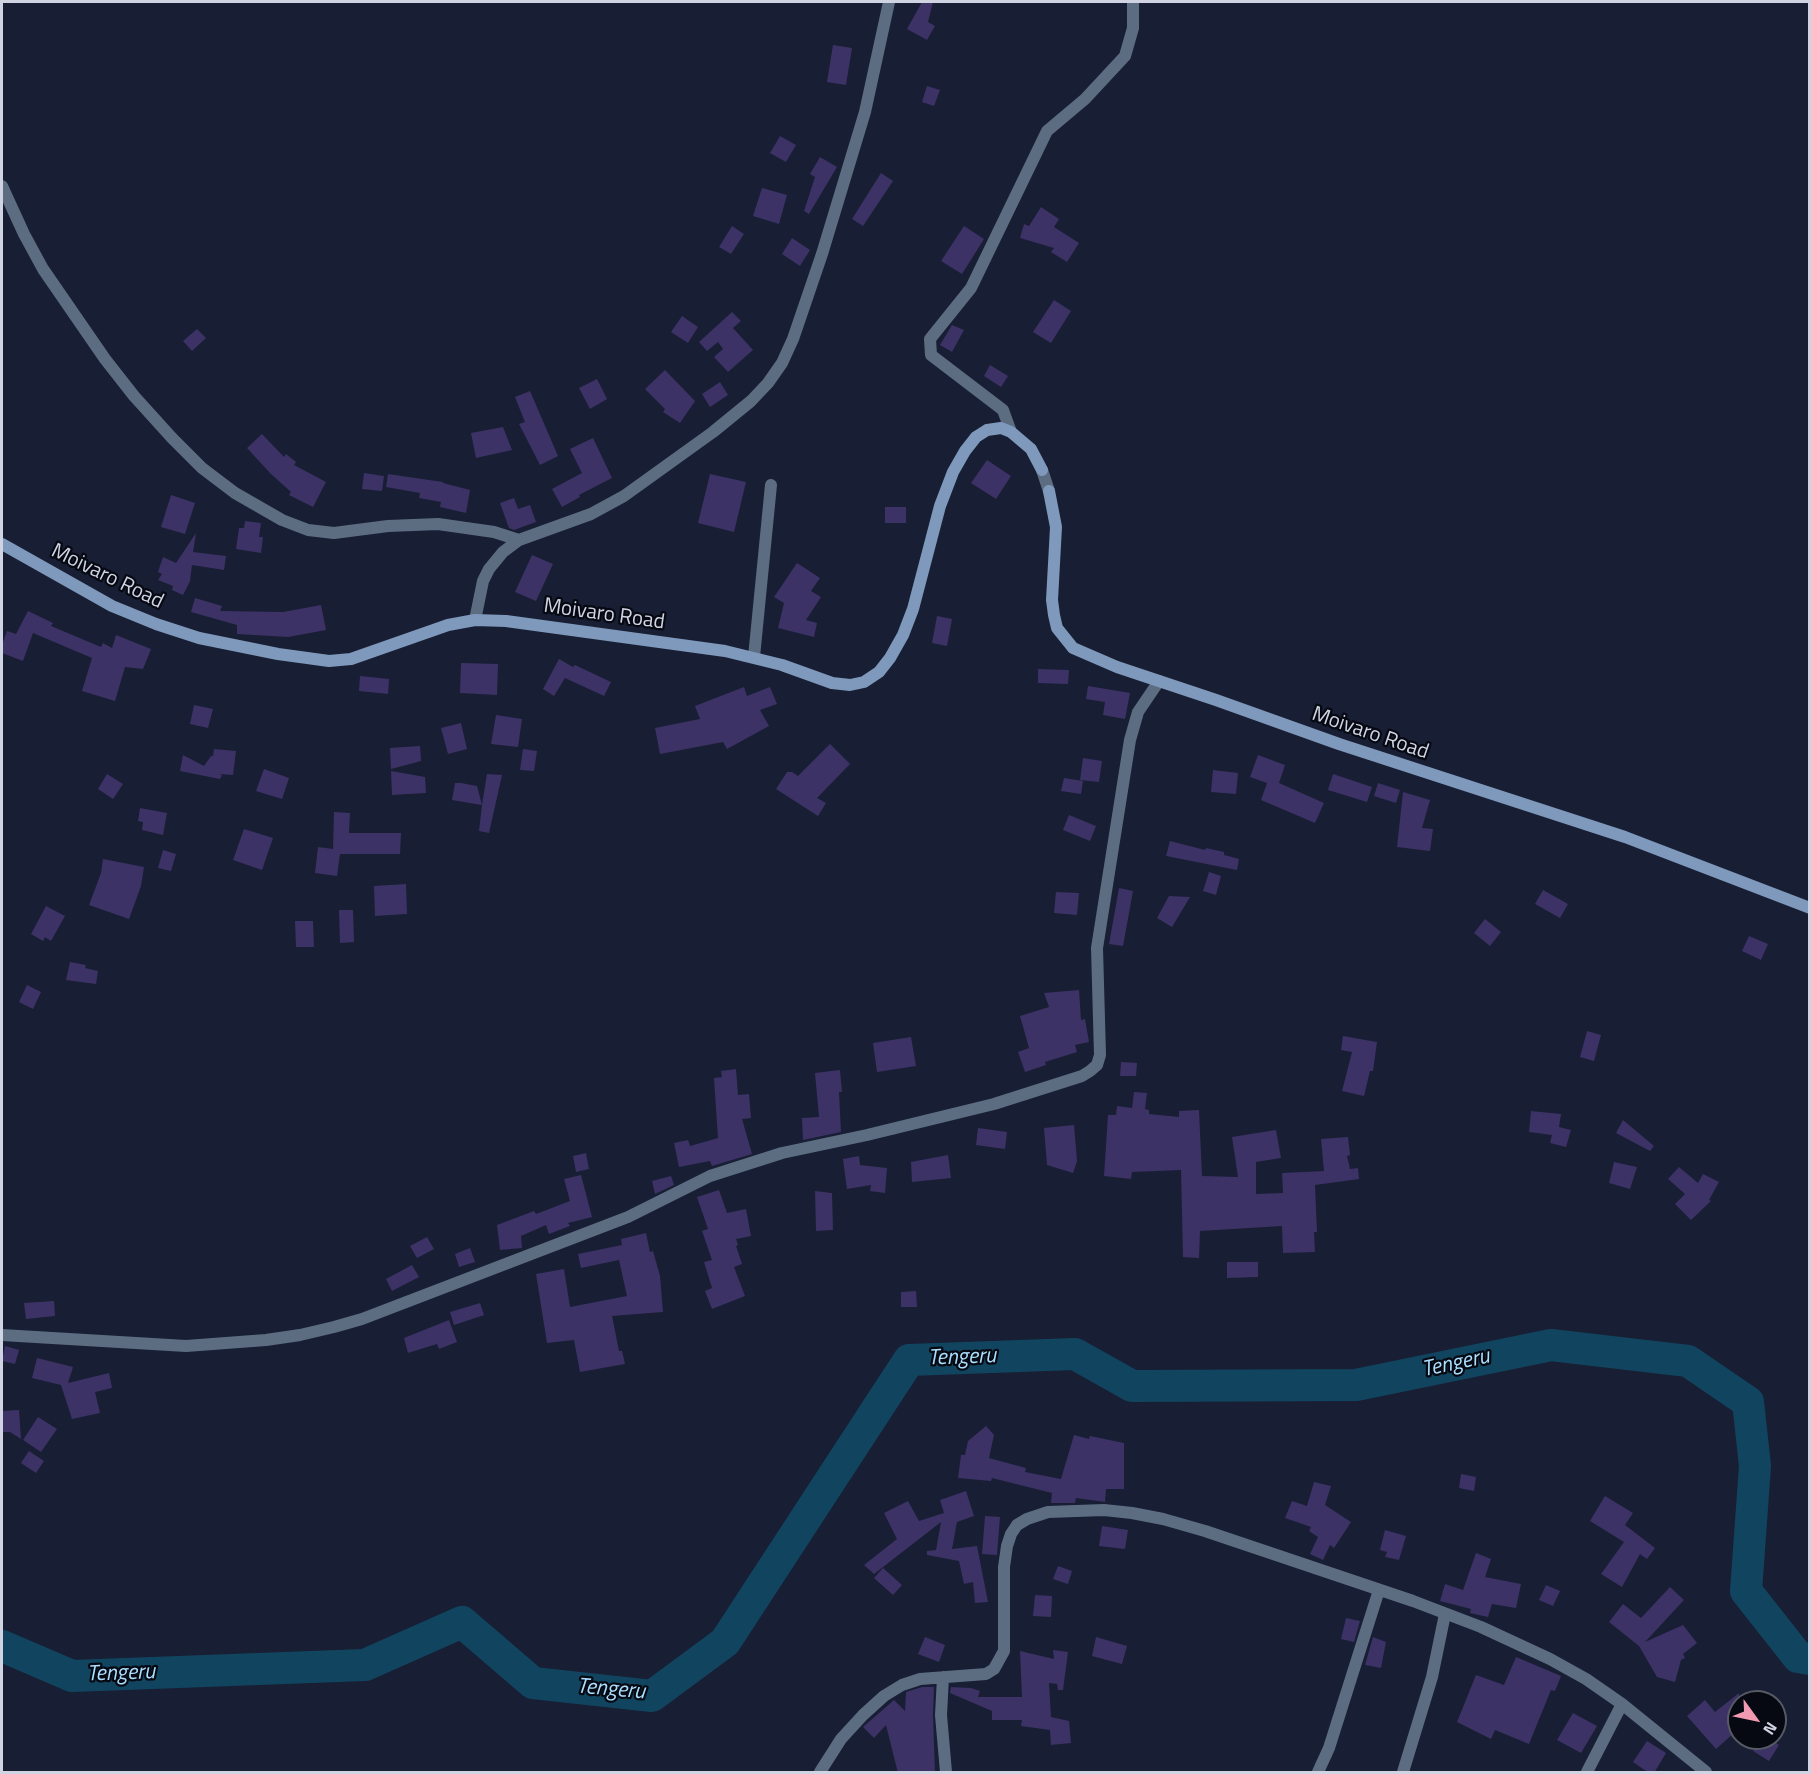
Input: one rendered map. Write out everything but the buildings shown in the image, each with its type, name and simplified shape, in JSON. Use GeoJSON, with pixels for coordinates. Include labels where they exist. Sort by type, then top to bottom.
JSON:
{"type":"FeatureCollection","features":[{"type":"Feature","properties":{"kind":"street"},"geometry":{"type":"LineString","coordinates":[[475,620],[481,589],[489,569],[503,552],[519,540],[591,514],[624,496],[713,432],[751,401],[782,363],[793,339],[825,244],[865,112],[889,2]]}},
{"type":"Feature","properties":{"kind":"street"},"geometry":{"type":"LineString","coordinates":[[1011,432],[1003,410],[931,355],[930,339],[971,288],[1047,131],[1085,99],[1125,56],[1133,28],[1133,2]]}},
{"type":"Feature","properties":{"kind":"street"},"geometry":{"type":"LineString","coordinates":[[2,186],[43,269],[105,359],[134,396],[172,438],[202,468],[236,493],[282,520],[308,530],[334,533],[388,526],[438,524],[494,532],[519,540]]}},
{"type":"Feature","properties":{"kind":"street","name":"Moivaro Road"},"geometry":{"type":"LineString","coordinates":[[2,544],[112,606],[156,624],[218,642],[278,654],[329,661],[351,659],[448,625],[475,620],[540,625],[754,657],[832,683],[850,685],[864,682],[879,672],[895,650],[913,609],[940,506],[953,472],[976,437],[987,430],[1001,428],[1011,432],[1031,449],[1042,470],[1049,491],[1056,527],[1052,600],[1057,628],[1073,648],[1117,668],[1390,762],[1624,837],[1809,908]]}},
{"type":"Feature","properties":{"kind":"street"},"geometry":{"type":"LineString","coordinates":[[754,657],[771,485]]}},
{"type":"Feature","properties":{"kind":"street"},"geometry":{"type":"LineString","coordinates":[[2,1335],[186,1346],[266,1340],[334,1327],[362,1319],[627,1217],[710,1176],[782,1153],[994,1104],[1082,1076],[1097,1065],[1100,1055],[1097,948],[1130,740],[1138,712],[1159,681]]}},
{"type":"Feature","properties":{"kind":"street"},"geometry":{"type":"LineString","coordinates":[[820,1773],[841,1739],[884,1696],[902,1685],[920,1680],[986,1674],[994,1669],[1004,1651],[1004,1567],[1009,1540],[1017,1525],[1048,1512],[1104,1510],[1163,1519],[1379,1590],[1480,1627],[1550,1659],[1586,1679],[1622,1704],[1706,1773]]}},
{"type":"Feature","properties":{"kind":"street"},"geometry":{"type":"LineString","coordinates":[[1318,1773],[1336,1730],[1379,1590]]}},
{"type":"Feature","properties":{"kind":"street"},"geometry":{"type":"LineString","coordinates":[[1403,1773],[1432,1677],[1445,1614]]}},
{"type":"Feature","properties":{"kind":"street"},"geometry":{"type":"LineString","coordinates":[[943,1677],[940,1715],[946,1773]]}},
{"type":"Feature","properties":{"kind":"street"},"geometry":{"type":"LineString","coordinates":[[1587,1773],[1622,1704]]}},
{"type":"Feature","properties":{"kind":"waterway","name":"Tengeru"},"geometry":{"type":"LineString","coordinates":[[2,1646],[72,1676],[365,1665],[462,1622],[533,1683],[652,1696],[725,1642],[909,1360],[1075,1354],[1132,1386],[1356,1385],[1551,1345],[1688,1361],[1748,1402],[1755,1466],[1746,1591],[1798,1657],[1810,1659]]}}]}
